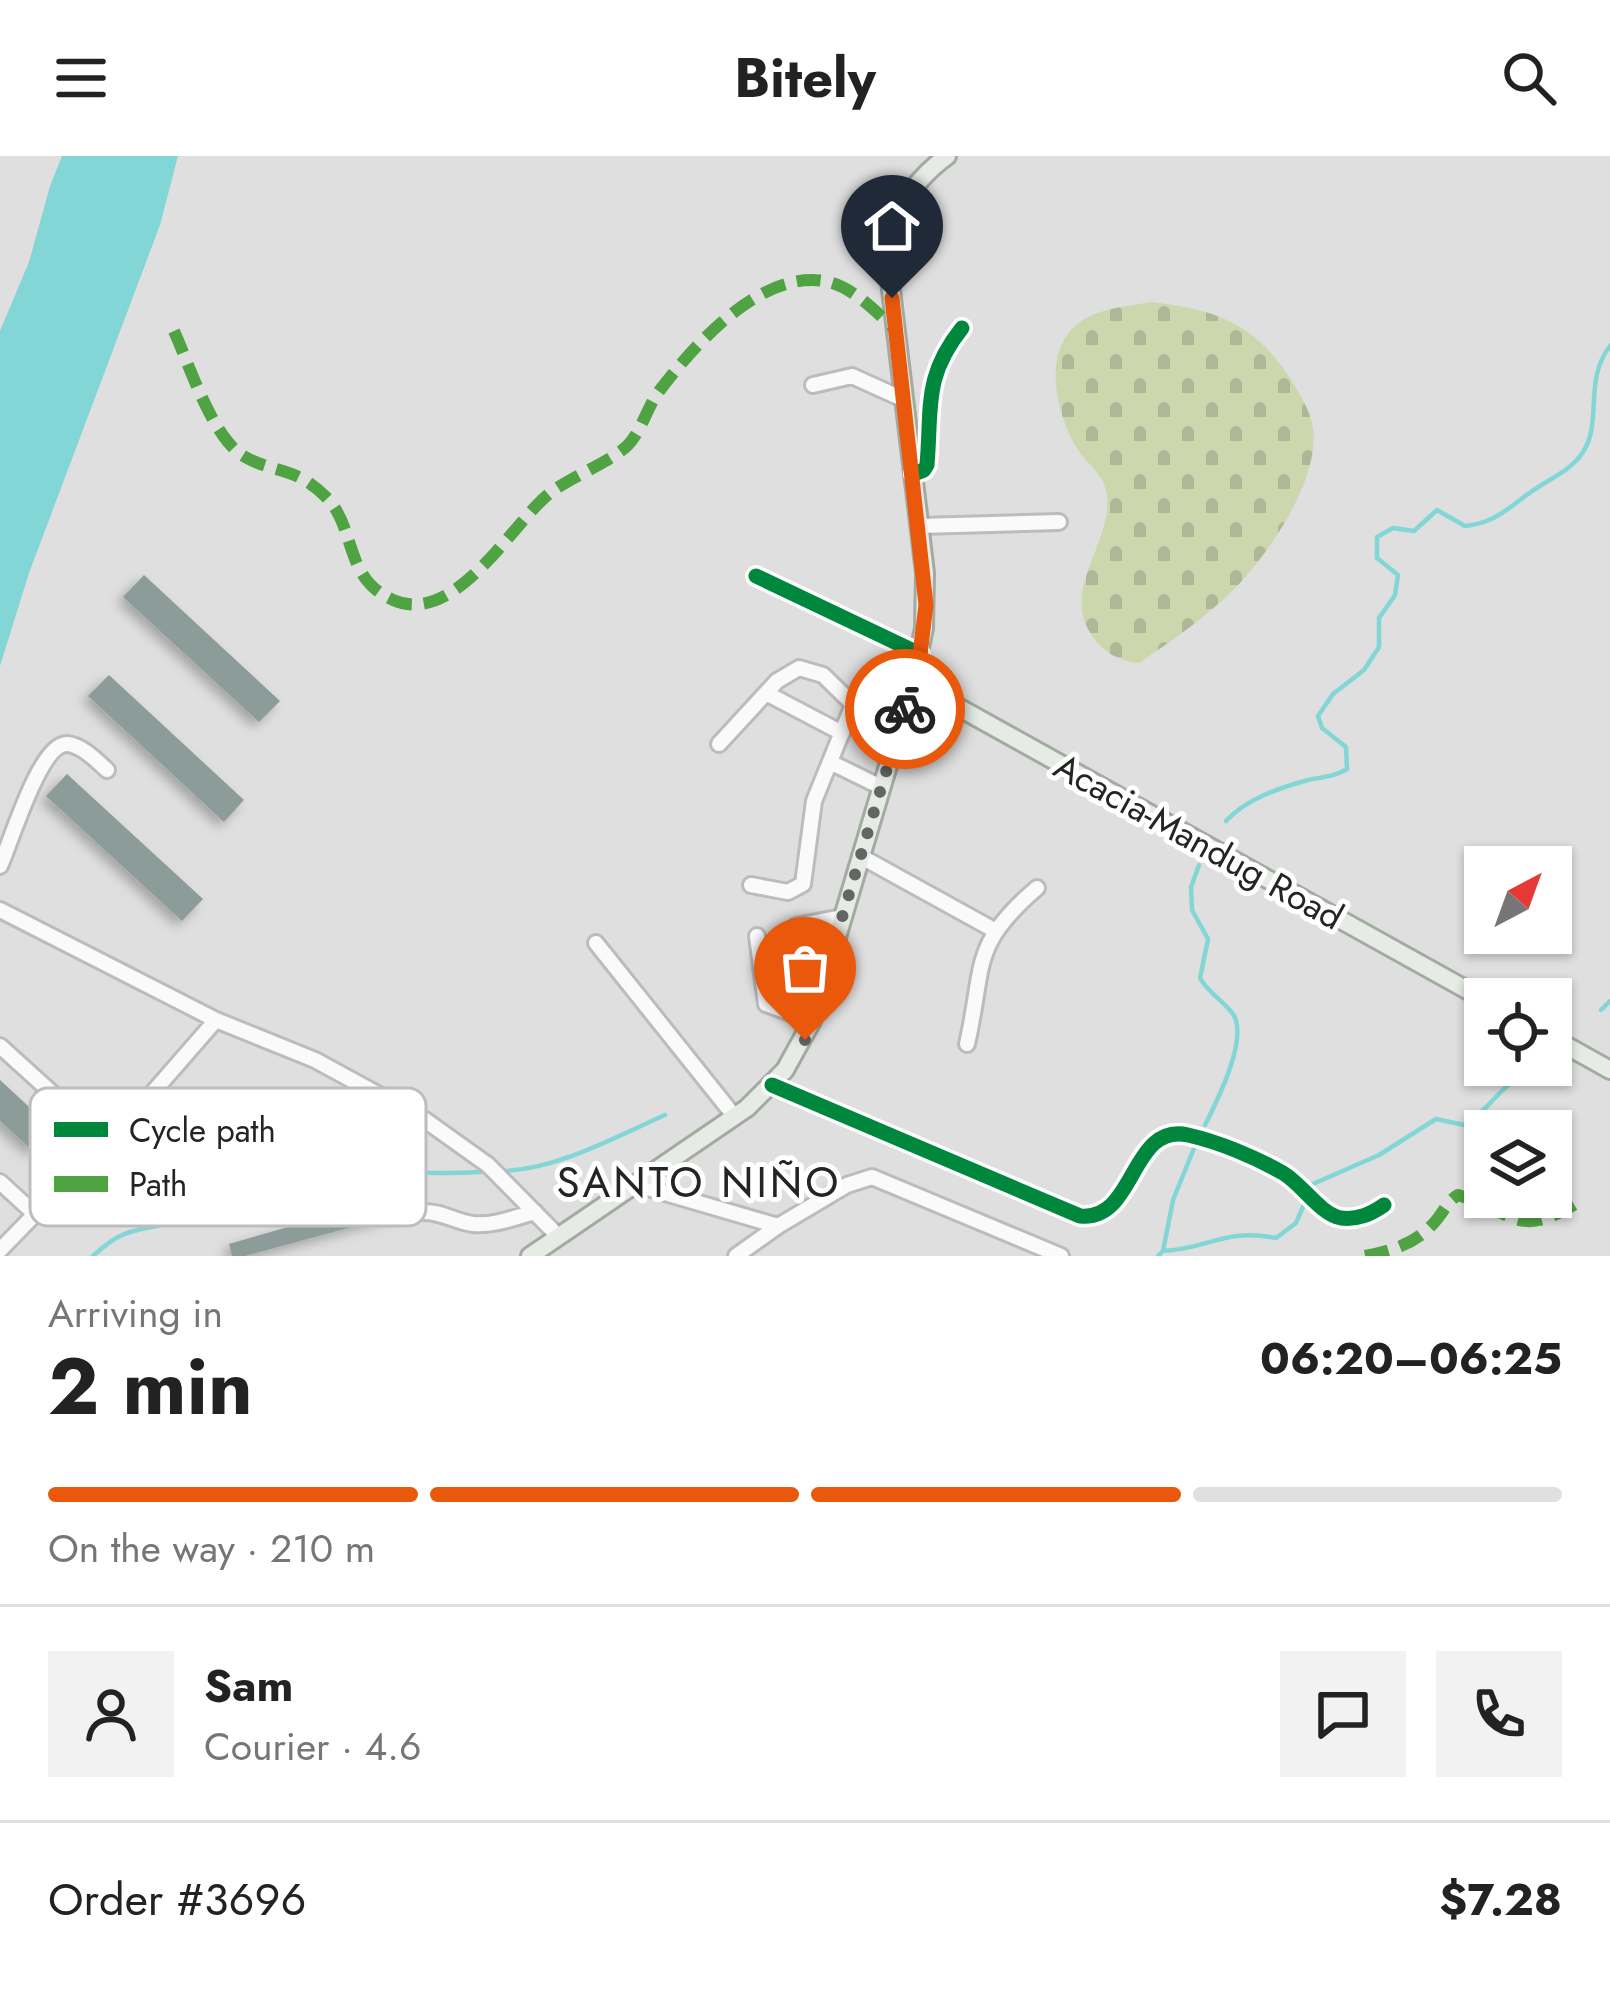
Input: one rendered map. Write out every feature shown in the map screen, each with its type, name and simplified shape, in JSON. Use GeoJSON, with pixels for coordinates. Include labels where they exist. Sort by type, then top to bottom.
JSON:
{"type":"FeatureCollection","features":[{"type":"Feature","properties":{"kind":"main road"},"geometry":{"type":"LineString","coordinates":[[530,1256],[735,1117],[772,1085],[795,1056],[812,1022],[920,654],[926,605],[889,242],[905,200],[947,156]]}},
{"type":"Feature","properties":{"kind":"main road","name":"Acacia-Mandug Road"},"geometry":{"type":"LineString","coordinates":[[913,682],[1464,988]]}},
{"type":"Feature","properties":{"kind":"main road"},"geometry":{"type":"LineString","coordinates":[[1572,1049],[1610,1070]]}},
{"type":"Feature","properties":{"kind":"street"},"geometry":{"type":"LineString","coordinates":[[914,473],[927,465],[930,401],[938,362],[962,328]]}},
{"type":"Feature","properties":{"kind":"street"},"geometry":{"type":"LineString","coordinates":[[813,385],[852,376],[905,400]]}},
{"type":"Feature","properties":{"kind":"street"},"geometry":{"type":"LineString","coordinates":[[920,526],[1060,522]]}},
{"type":"Feature","properties":{"kind":"street"},"geometry":{"type":"LineString","coordinates":[[756,576],[920,654]]}},
{"type":"Feature","properties":{"kind":"street"},"geometry":{"type":"LineString","coordinates":[[718,744],[787,672],[809,669],[843,691],[874,722],[898,732]]}},
{"type":"Feature","properties":{"kind":"street"},"geometry":{"type":"LineString","coordinates":[[766,693],[842,733]]}},
{"type":"Feature","properties":{"kind":"street"},"geometry":{"type":"LineString","coordinates":[[752,885],[788,892],[803,884],[808,824],[854,705]]}},
{"type":"Feature","properties":{"kind":"street"},"geometry":{"type":"LineString","coordinates":[[0,866],[38,771],[54,748],[73,745],[107,770]]}},
{"type":"Feature","properties":{"kind":"street"},"geometry":{"type":"LineString","coordinates":[[830,762],[881,787]]}},
{"type":"Feature","properties":{"kind":"street"},"geometry":{"type":"LineString","coordinates":[[860,856],[994,930]]}},
{"type":"Feature","properties":{"kind":"street"},"geometry":{"type":"LineString","coordinates":[[968,1044],[982,959],[994,930],[1037,888]]}},
{"type":"Feature","properties":{"kind":"street"},"geometry":{"type":"LineString","coordinates":[[0,910],[216,1020],[273,1040],[364,1088]]}},
{"type":"Feature","properties":{"kind":"street"},"geometry":{"type":"LineString","coordinates":[[796,926],[842,917]]}},
{"type":"Feature","properties":{"kind":"street"},"geometry":{"type":"LineString","coordinates":[[757,936],[766,1004],[812,1022]]}},
{"type":"Feature","properties":{"kind":"street"},"geometry":{"type":"LineString","coordinates":[[596,943],[735,1117]]}},
{"type":"Feature","properties":{"kind":"street"},"geometry":{"type":"LineString","coordinates":[[155,1088],[216,1020]]}},
{"type":"Feature","properties":{"kind":"street"},"geometry":{"type":"LineString","coordinates":[[0,1046],[46,1088]]}},
{"type":"Feature","properties":{"kind":"street"},"geometry":{"type":"LineString","coordinates":[[772,1085],[1080,1216],[1096,1217],[1109,1209],[1154,1142],[1168,1134],[1202,1139],[1282,1173],[1332,1215],[1359,1218],[1384,1205]]}},
{"type":"Feature","properties":{"kind":"street"},"geometry":{"type":"LineString","coordinates":[[426,1121],[488,1165],[558,1236]]}},
{"type":"Feature","properties":{"kind":"street"},"geometry":{"type":"LineString","coordinates":[[736,1256],[847,1185],[872,1178],[1061,1256]]}},
{"type":"Feature","properties":{"kind":"street"},"geometry":{"type":"LineString","coordinates":[[0,1182],[30,1210]]}},
{"type":"Feature","properties":{"kind":"street"},"geometry":{"type":"LineString","coordinates":[[634,1184],[778,1226]]}},
{"type":"Feature","properties":{"kind":"street"},"geometry":{"type":"LineString","coordinates":[[426,1213],[442,1213],[471,1224],[535,1212]]}},
{"type":"Feature","properties":{"kind":"street"},"geometry":{"type":"LineString","coordinates":[[0,1250],[30,1221]]}},
{"type":"Feature","properties":{"kind":"green space"},"geometry":{"type":"Polygon","coordinates":[[[1151,302],[1214,315],[1261,343],[1302,398],[1314,439],[1294,507],[1253,568],[1204,616],[1139,663],[1107,652],[1084,619],[1084,585],[1102,532],[1107,496],[1064,422],[1056,372],[1063,341],[1081,321],[1110,309],[1151,302]]]}},
{"type":"Feature","properties":{"kind":"water"},"geometry":{"type":"Polygon","coordinates":[[[62,156],[178,156],[160,225],[29,573],[0,666],[0,331],[29,262],[62,156]]]}},
{"type":"Feature","properties":{"kind":"building"},"geometry":{"type":"Polygon","coordinates":[[[144,575],[280,701],[259,722],[123,597],[144,575]]]}},
{"type":"Feature","properties":{"kind":"building"},"geometry":{"type":"Polygon","coordinates":[[[109,675],[244,800],[224,822],[88,696],[109,675]]]}},
{"type":"Feature","properties":{"kind":"building"},"geometry":{"type":"Polygon","coordinates":[[[67,774],[203,899],[182,921],[46,796],[67,774]]]}},
{"type":"Feature","properties":{"kind":"building"},"geometry":{"type":"Polygon","coordinates":[[[0,1080],[30,1108],[30,1148],[0,1121],[0,1080]]]}},
{"type":"Feature","properties":{"kind":"building"},"geometry":{"type":"Polygon","coordinates":[[[292,1226],[356,1226],[245,1256],[232,1256],[229,1244],[292,1226]]]}},
{"type":"Feature","properties":{"kind":"waterway"},"geometry":{"type":"LineString","coordinates":[[1226,821],[1264,795],[1347,769],[1346,747],[1322,728],[1318,716],[1333,694],[1364,670],[1379,647],[1379,618],[1395,595],[1398,575],[1377,558],[1377,537],[1393,528],[1414,531],[1437,510],[1465,526],[1485,522],[1572,465],[1589,440],[1597,373],[1610,346]]}},
{"type":"Feature","properties":{"kind":"waterway"},"geometry":{"type":"LineString","coordinates":[[1199,865],[1191,887],[1192,910],[1208,939],[1200,978],[1233,1014],[1237,1025],[1230,1070],[1205,1125]]}},
{"type":"Feature","properties":{"kind":"waterway"},"geometry":{"type":"LineString","coordinates":[[1601,1010],[1610,1001]]}},
{"type":"Feature","properties":{"kind":"waterway"},"geometry":{"type":"LineString","coordinates":[[1313,1184],[1379,1155],[1436,1119],[1464,1125],[1507,1086]]}},
{"type":"Feature","properties":{"kind":"waterway"},"geometry":{"type":"LineString","coordinates":[[505,1171],[567,1158],[665,1115]]}},
{"type":"Feature","properties":{"kind":"waterway"},"geometry":{"type":"LineString","coordinates":[[1163,1251],[1173,1200],[1195,1146]]}},
{"type":"Feature","properties":{"kind":"waterway"},"geometry":{"type":"LineString","coordinates":[[426,1173],[480,1172]]}},
{"type":"Feature","properties":{"kind":"waterway"},"geometry":{"type":"LineString","coordinates":[[1158,1256],[1229,1237],[1276,1238],[1296,1223],[1306,1200]]}},
{"type":"Feature","properties":{"kind":"waterway"},"geometry":{"type":"LineString","coordinates":[[93,1256],[112,1240],[155,1226]]}},
{"type":"Feature","properties":{"kind":"marked path"},"geometry":{"type":"LineString","coordinates":[[174,331],[212,418],[233,448],[315,487],[336,509],[366,579],[393,600],[416,604],[439,599],[460,586],[550,493],[628,445],[675,372],[711,332],[756,297],[804,280],[829,282],[856,295],[896,330]]}},
{"type":"Feature","properties":{"kind":"marked path"},"geometry":{"type":"LineString","coordinates":[[1365,1256],[1414,1239],[1458,1195],[1531,1221],[1583,1199]]}},
{"type":"Feature","properties":{"kind":"cycle path"},"geometry":{"type":"LineString","coordinates":[[914,474],[927,465],[935,378],[962,328]]}},
{"type":"Feature","properties":{"kind":"cycle path"},"geometry":{"type":"LineString","coordinates":[[756,576],[920,654]]}},
{"type":"Feature","properties":{"kind":"cycle path"},"geometry":{"type":"LineString","coordinates":[[772,1085],[1080,1216],[1098,1214],[1112,1204],[1143,1156],[1169,1135],[1200,1138],[1261,1161],[1341,1218],[1364,1216],[1384,1205]]}},
{"type":"Feature","properties":{"kind":"way so far"},"geometry":{"type":"LineString","coordinates":[[805,1040],[905,709]]}},
{"type":"Feature","properties":{"kind":"district","name":"SANTO NIÑO"},"geometry":{"type":"Point","coordinates":[699,1182]}},
{"type":"Feature","properties":{"kind":"route"},"geometry":{"type":"LineString","coordinates":[[892,298],[925,573],[920,654],[905,709]]}}]}
